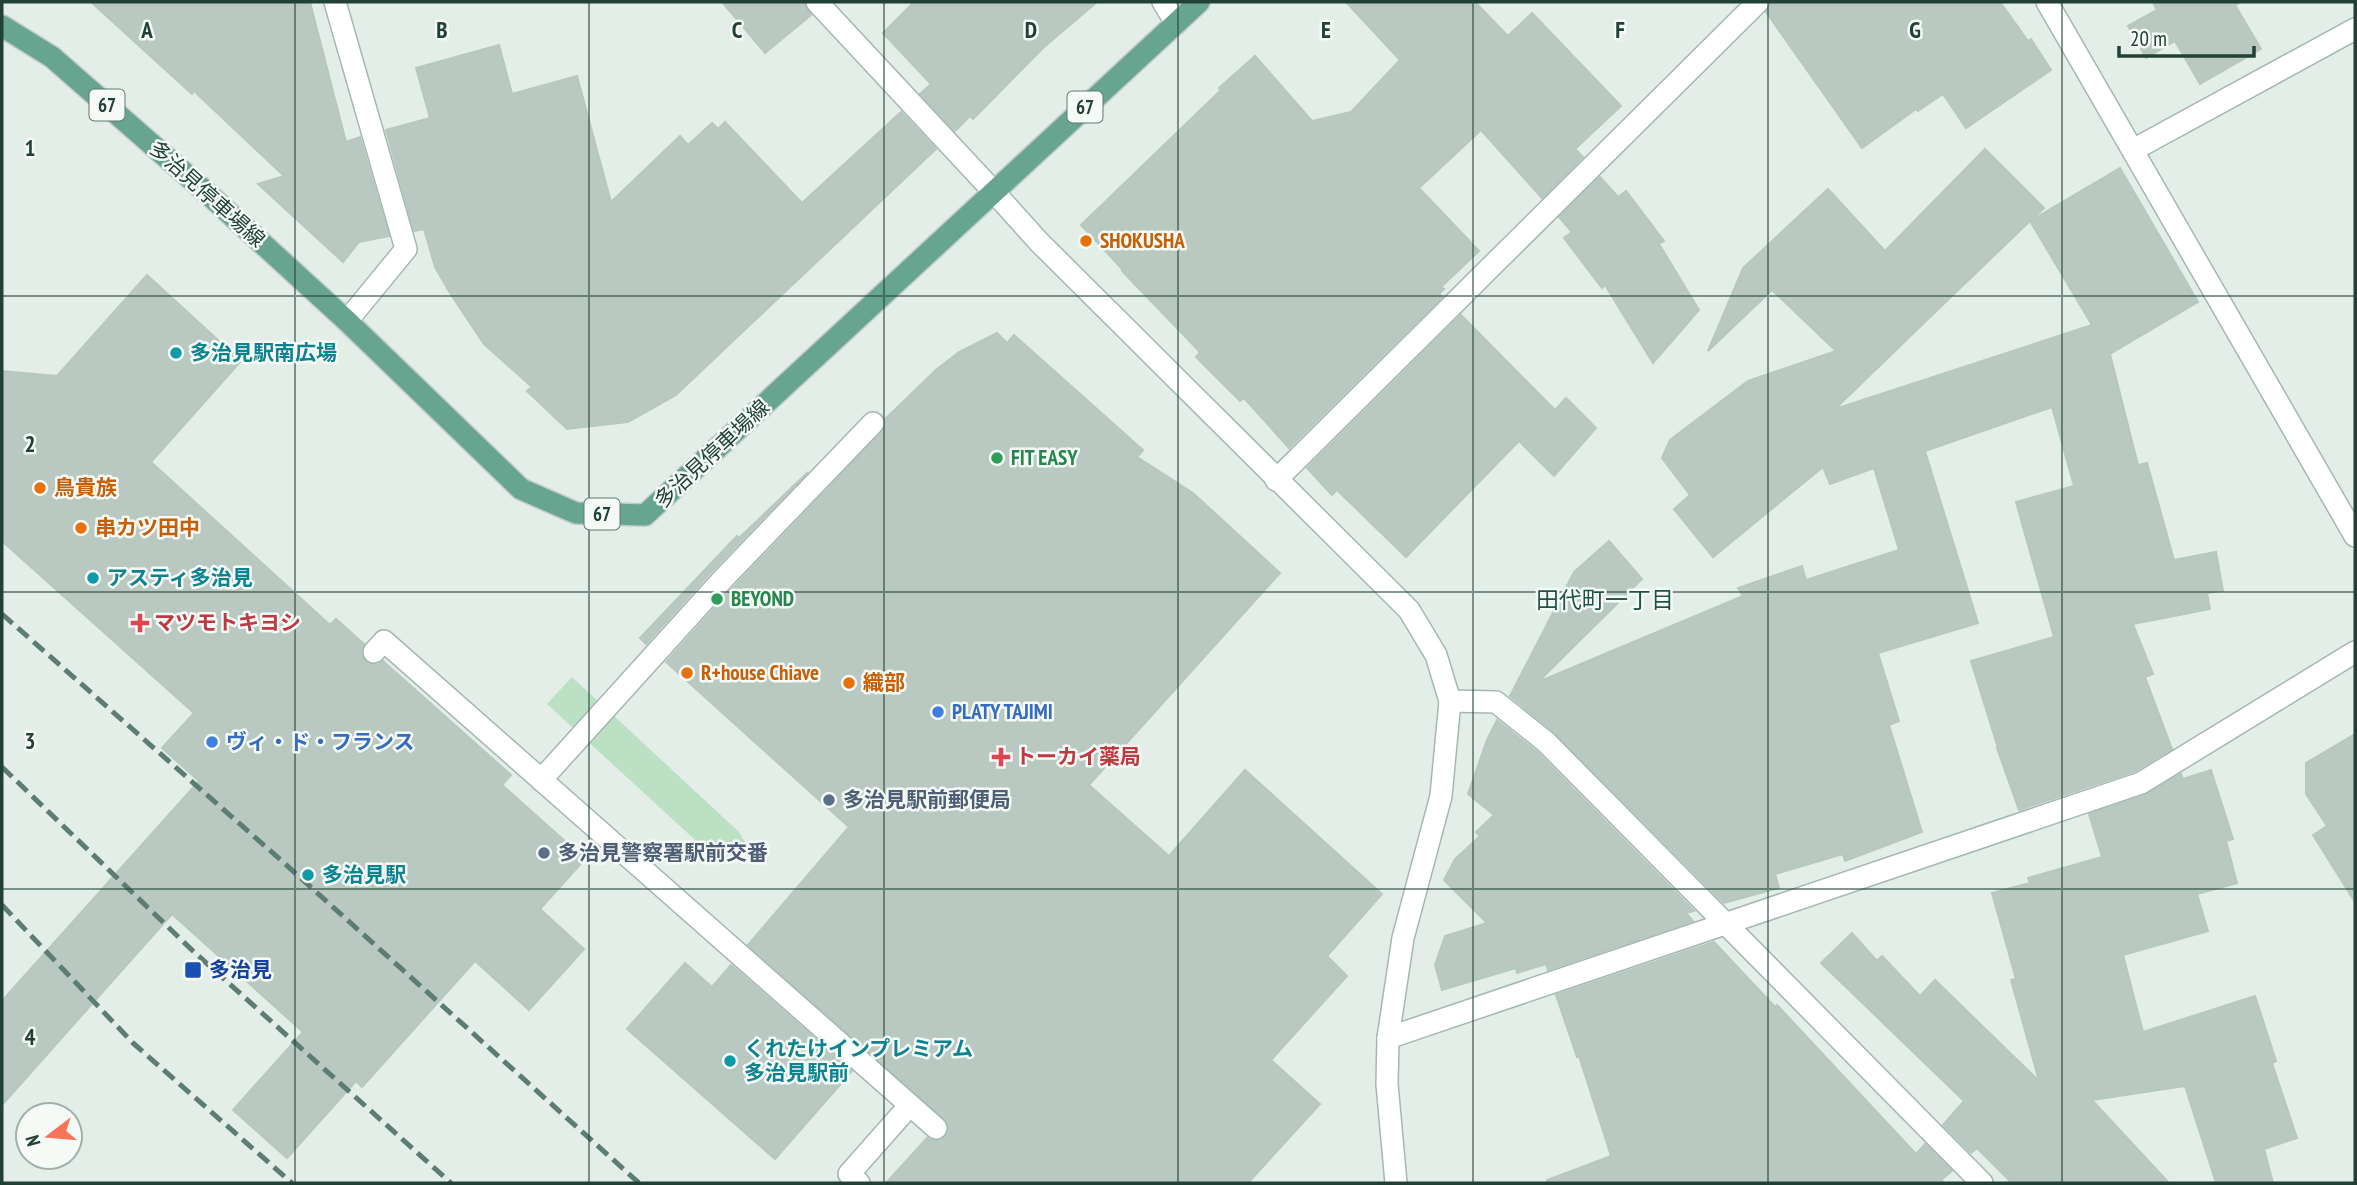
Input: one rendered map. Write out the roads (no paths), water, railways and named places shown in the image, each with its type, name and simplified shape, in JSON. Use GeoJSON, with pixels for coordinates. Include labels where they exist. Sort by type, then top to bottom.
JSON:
{"type":"FeatureCollection","features":[{"type":"Feature","properties":{"kind":"main road","name":"多治見停車場線"},"geometry":{"type":"LineString","coordinates":[[2,26],[52,57],[206,192],[522,489],[576,513],[645,515],[1199,2]]}},
{"type":"Feature","properties":{"kind":"street"},"geometry":{"type":"LineString","coordinates":[[335,2],[406,249],[346,321]]}},
{"type":"Feature","properties":{"kind":"street"},"geometry":{"type":"LineString","coordinates":[[817,2],[1039,242],[1409,610],[1436,655],[1450,701],[1441,796],[1403,938],[1388,1038],[1387,1084],[1396,1183]]}},
{"type":"Feature","properties":{"kind":"street"},"geometry":{"type":"LineString","coordinates":[[1163,2],[1177,23]]}},
{"type":"Feature","properties":{"kind":"street"},"geometry":{"type":"LineString","coordinates":[[1276,480],[1758,2]]}},
{"type":"Feature","properties":{"kind":"street"},"geometry":{"type":"LineString","coordinates":[[2047,2],[2355,536]]}},
{"type":"Feature","properties":{"kind":"street"},"geometry":{"type":"LineString","coordinates":[[2133,150],[2355,29]]}},
{"type":"Feature","properties":{"kind":"street"},"geometry":{"type":"LineString","coordinates":[[541,780],[656,653],[873,423]]}},
{"type":"Feature","properties":{"kind":"street"},"geometry":{"type":"LineString","coordinates":[[374,652],[384,640],[936,1128]]}},
{"type":"Feature","properties":{"kind":"street"},"geometry":{"type":"LineString","coordinates":[[1388,1038],[2141,783],[2355,652]]}},
{"type":"Feature","properties":{"kind":"street"},"geometry":{"type":"LineString","coordinates":[[1450,701],[1496,702],[1546,742],[1982,1183]]}},
{"type":"Feature","properties":{"kind":"street"},"geometry":{"type":"LineString","coordinates":[[859,1183],[849,1174],[910,1105]]}},
{"type":"Feature","properties":{"kind":"railway"},"geometry":{"type":"LineString","coordinates":[[2,614],[283,862],[639,1183]]}},
{"type":"Feature","properties":{"kind":"railway"},"geometry":{"type":"LineString","coordinates":[[2,767],[193,951],[451,1183]]}},
{"type":"Feature","properties":{"kind":"railway"},"geometry":{"type":"LineString","coordinates":[[2,905],[133,1043],[292,1183]]}},
{"type":"Feature","properties":{"kind":"place","name":"SHOKUSHA"},"geometry":{"type":"Point","coordinates":[1086,241]}},
{"type":"Feature","properties":{"kind":"place","name":"多治見駅南広場"},"geometry":{"type":"Point","coordinates":[176,353]}},
{"type":"Feature","properties":{"kind":"place","name":"FIT EASY"},"geometry":{"type":"Point","coordinates":[997,458]}},
{"type":"Feature","properties":{"kind":"place","name":"鳥貴族"},"geometry":{"type":"Point","coordinates":[40,488]}},
{"type":"Feature","properties":{"kind":"place","name":"串カツ田中"},"geometry":{"type":"Point","coordinates":[81,528]}},
{"type":"Feature","properties":{"kind":"place","name":"アスティ多治見"},"geometry":{"type":"Point","coordinates":[93,578]}},
{"type":"Feature","properties":{"kind":"place","name":"BEYOND"},"geometry":{"type":"Point","coordinates":[717,599]}},
{"type":"Feature","properties":{"kind":"place","name":"マツモトキヨシ"},"geometry":{"type":"Point","coordinates":[140,623]}},
{"type":"Feature","properties":{"kind":"place","name":"R+house Chiave"},"geometry":{"type":"Point","coordinates":[687,673]}},
{"type":"Feature","properties":{"kind":"place","name":"織部"},"geometry":{"type":"Point","coordinates":[849,683]}},
{"type":"Feature","properties":{"kind":"place","name":"PLATY TAJIMI"},"geometry":{"type":"Point","coordinates":[938,712]}},
{"type":"Feature","properties":{"kind":"place","name":"ヴィ・ド・フランス"},"geometry":{"type":"Point","coordinates":[212,742]}},
{"type":"Feature","properties":{"kind":"place","name":"トーカイ薬局"},"geometry":{"type":"Point","coordinates":[1001,757]}},
{"type":"Feature","properties":{"kind":"place","name":"多治見駅前郵便局"},"geometry":{"type":"Point","coordinates":[829,800]}},
{"type":"Feature","properties":{"kind":"place","name":"多治見警察署駅前交番"},"geometry":{"type":"Point","coordinates":[544,853]}},
{"type":"Feature","properties":{"kind":"place","name":"多治見駅"},"geometry":{"type":"Point","coordinates":[308,875]}},
{"type":"Feature","properties":{"kind":"place","name":"多治見"},"geometry":{"type":"Point","coordinates":[193,970]}},
{"type":"Feature","properties":{"kind":"place","name":"くれたけインプレミアム 多治見駅前"},"geometry":{"type":"Point","coordinates":[730,1061]}},
{"type":"Feature","properties":{"kind":"district","name":"田代町一丁目"},"geometry":{"type":"Point","coordinates":[1605,600]}}]}
